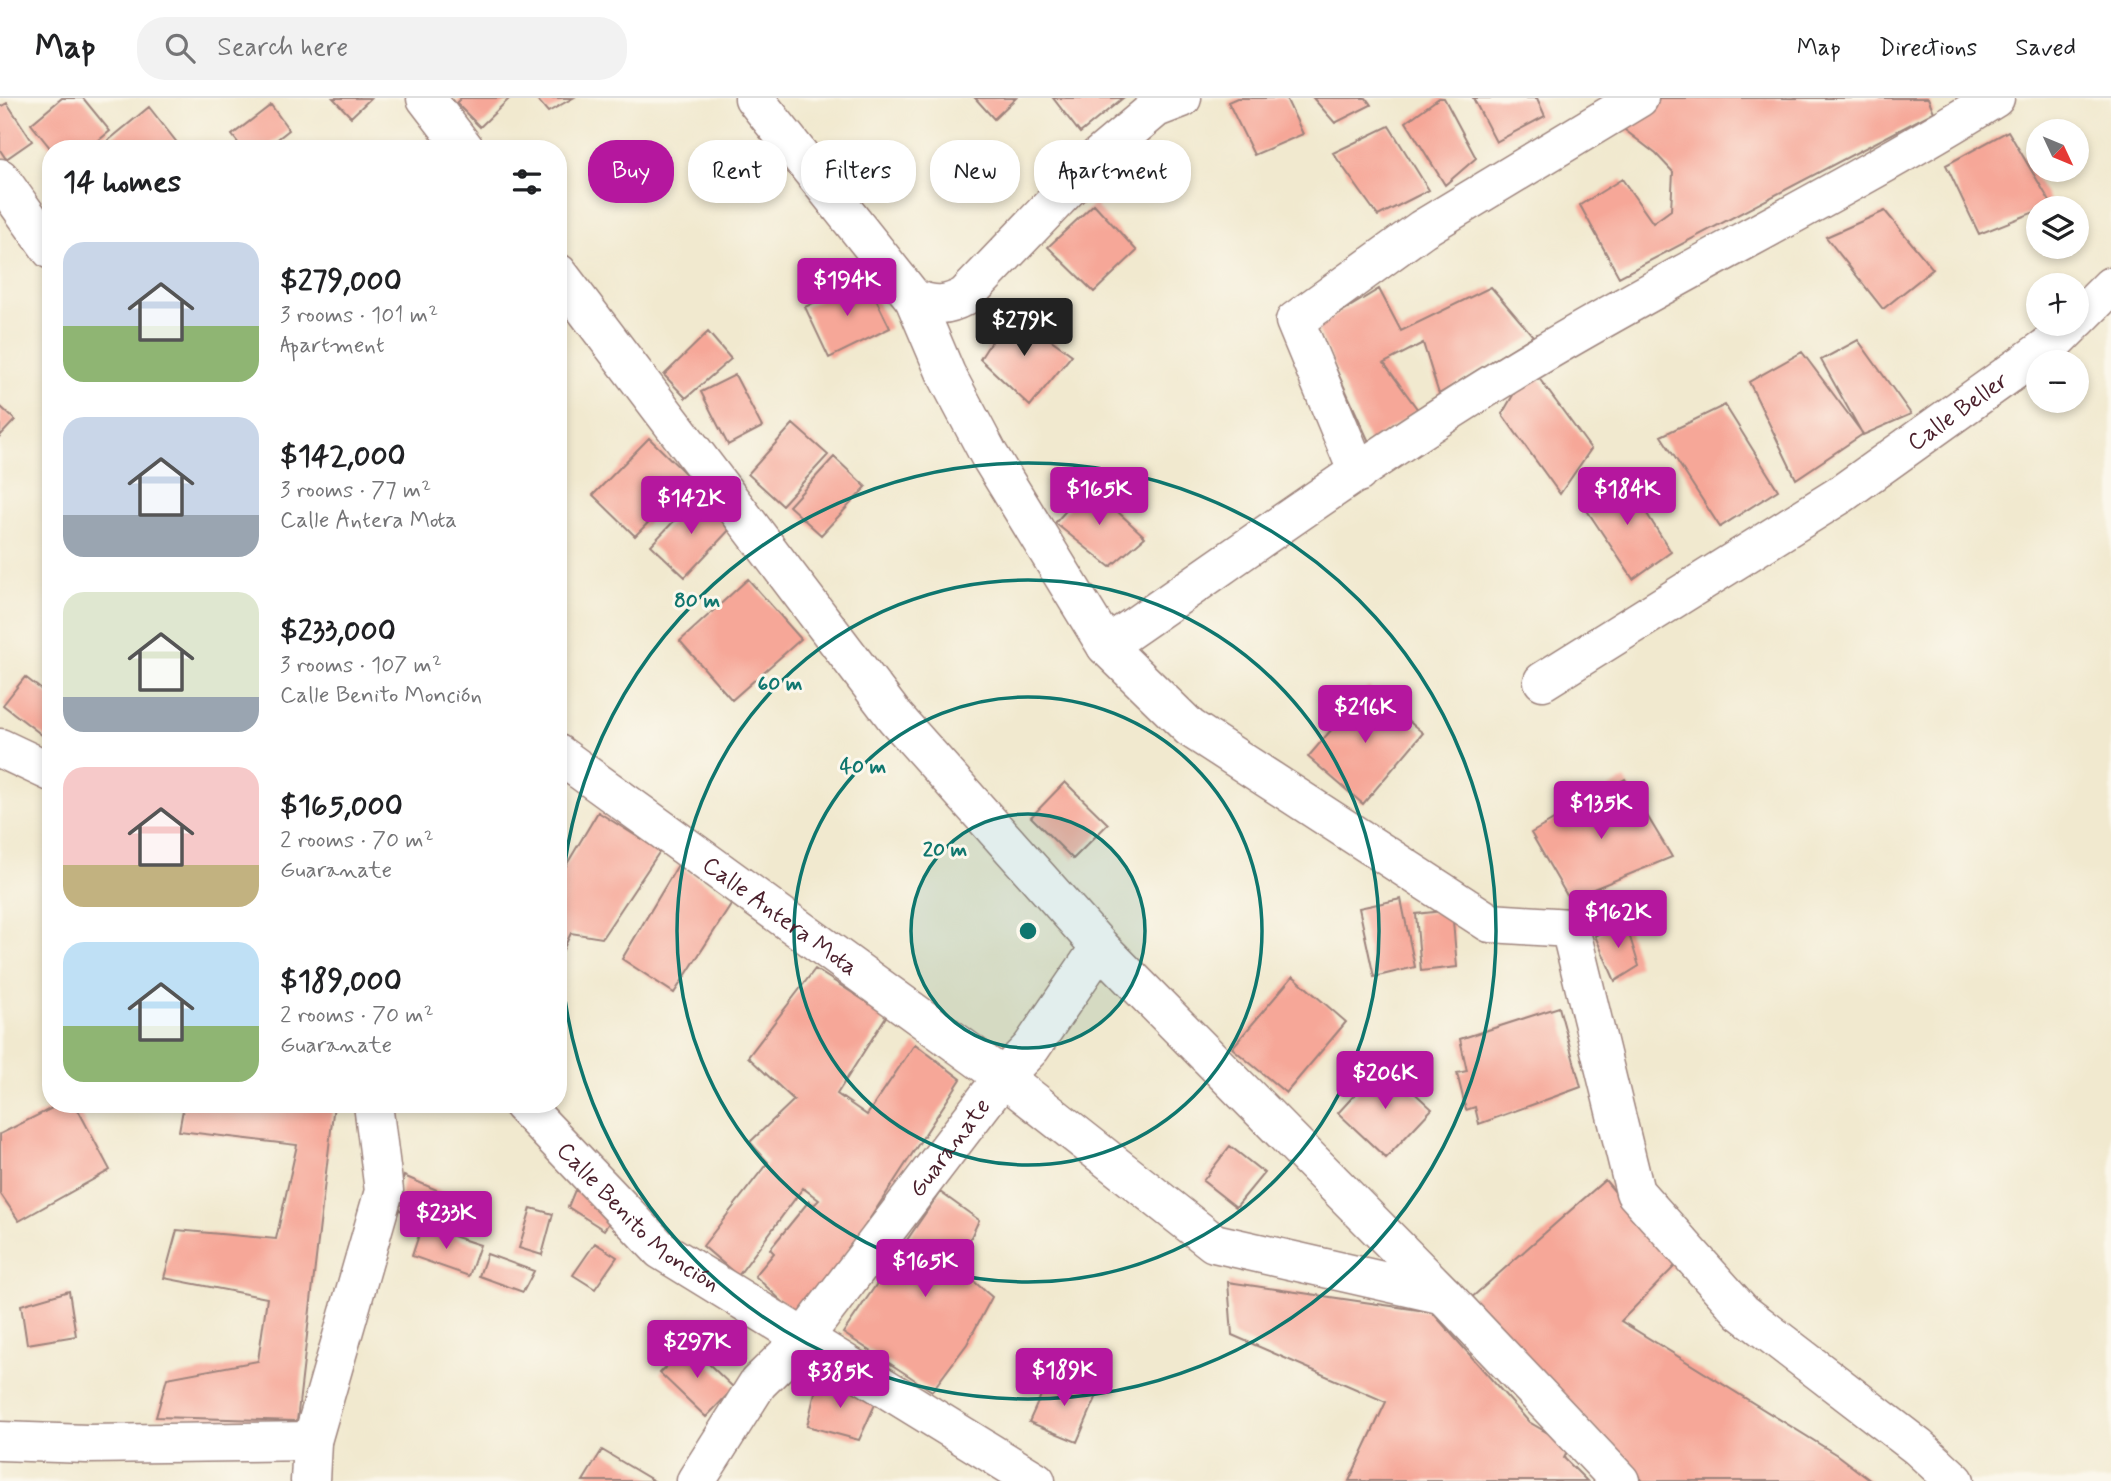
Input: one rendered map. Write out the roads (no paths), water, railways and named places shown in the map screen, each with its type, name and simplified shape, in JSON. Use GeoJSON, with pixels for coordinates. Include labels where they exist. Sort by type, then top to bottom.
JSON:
{"type":"FeatureCollection","features":[{"type":"Feature","properties":{"kind":"street"},"geometry":{"type":"LineString","coordinates":[[426,98],[458,140]]}},
{"type":"Feature","properties":{"kind":"street"},"geometry":{"type":"LineString","coordinates":[[754,98],[914,299],[946,374],[989,454],[1106,646],[1190,728],[1490,923],[1570,928],[1635,1192],[1742,1312],[1918,1447],[1955,1481]]}},
{"type":"Feature","properties":{"kind":"street"},"geometry":{"type":"LineString","coordinates":[[1358,473],[1295,321],[1422,229],[1639,98]]}},
{"type":"Feature","properties":{"kind":"street"},"geometry":{"type":"LineString","coordinates":[[1106,646],[1454,407],[1542,354],[1902,156],[1995,98]]}},
{"type":"Feature","properties":{"kind":"street"},"geometry":{"type":"LineString","coordinates":[[914,299],[937,306],[949,305],[965,296],[1099,156],[1162,101]]}},
{"type":"Feature","properties":{"kind":"street"},"geometry":{"type":"LineString","coordinates":[[0,178],[42,237]]}},
{"type":"Feature","properties":{"kind":"street"},"geometry":{"type":"LineString","coordinates":[[567,285],[895,717],[1100,947],[1444,1295],[1620,1481]]}},
{"type":"Feature","properties":{"kind":"street"},"geometry":{"type":"LineString","coordinates":[[2089,308],[2111,286]]}},
{"type":"Feature","properties":{"kind":"street","name":"Calle Beller"},"geometry":{"type":"LineString","coordinates":[[1543,681],[1840,495],[2061,336]]}},
{"type":"Feature","properties":{"kind":"street"},"geometry":{"type":"LineString","coordinates":[[0,748],[42,768]]}},
{"type":"Feature","properties":{"kind":"street","name":"Calle Antera Mota"},"geometry":{"type":"LineString","coordinates":[[567,761],[1003,1077],[1214,1243],[1444,1295]]}},
{"type":"Feature","properties":{"kind":"street","name":"Guaranate"},"geometry":{"type":"LineString","coordinates":[[696,1481],[758,1383],[803,1339],[1003,1077],[1031,1048],[1100,947]]}},
{"type":"Feature","properties":{"kind":"street"},"geometry":{"type":"LineString","coordinates":[[310,1481],[312,1441],[384,1191],[374,1113]]}},
{"type":"Feature","properties":{"kind":"street","name":"Calle Benito Monción"},"geometry":{"type":"LineString","coordinates":[[531,1113],[662,1250],[1036,1481]]}},
{"type":"Feature","properties":{"kind":"street"},"geometry":{"type":"LineString","coordinates":[[0,1441],[87,1444],[312,1441]]}}]}
